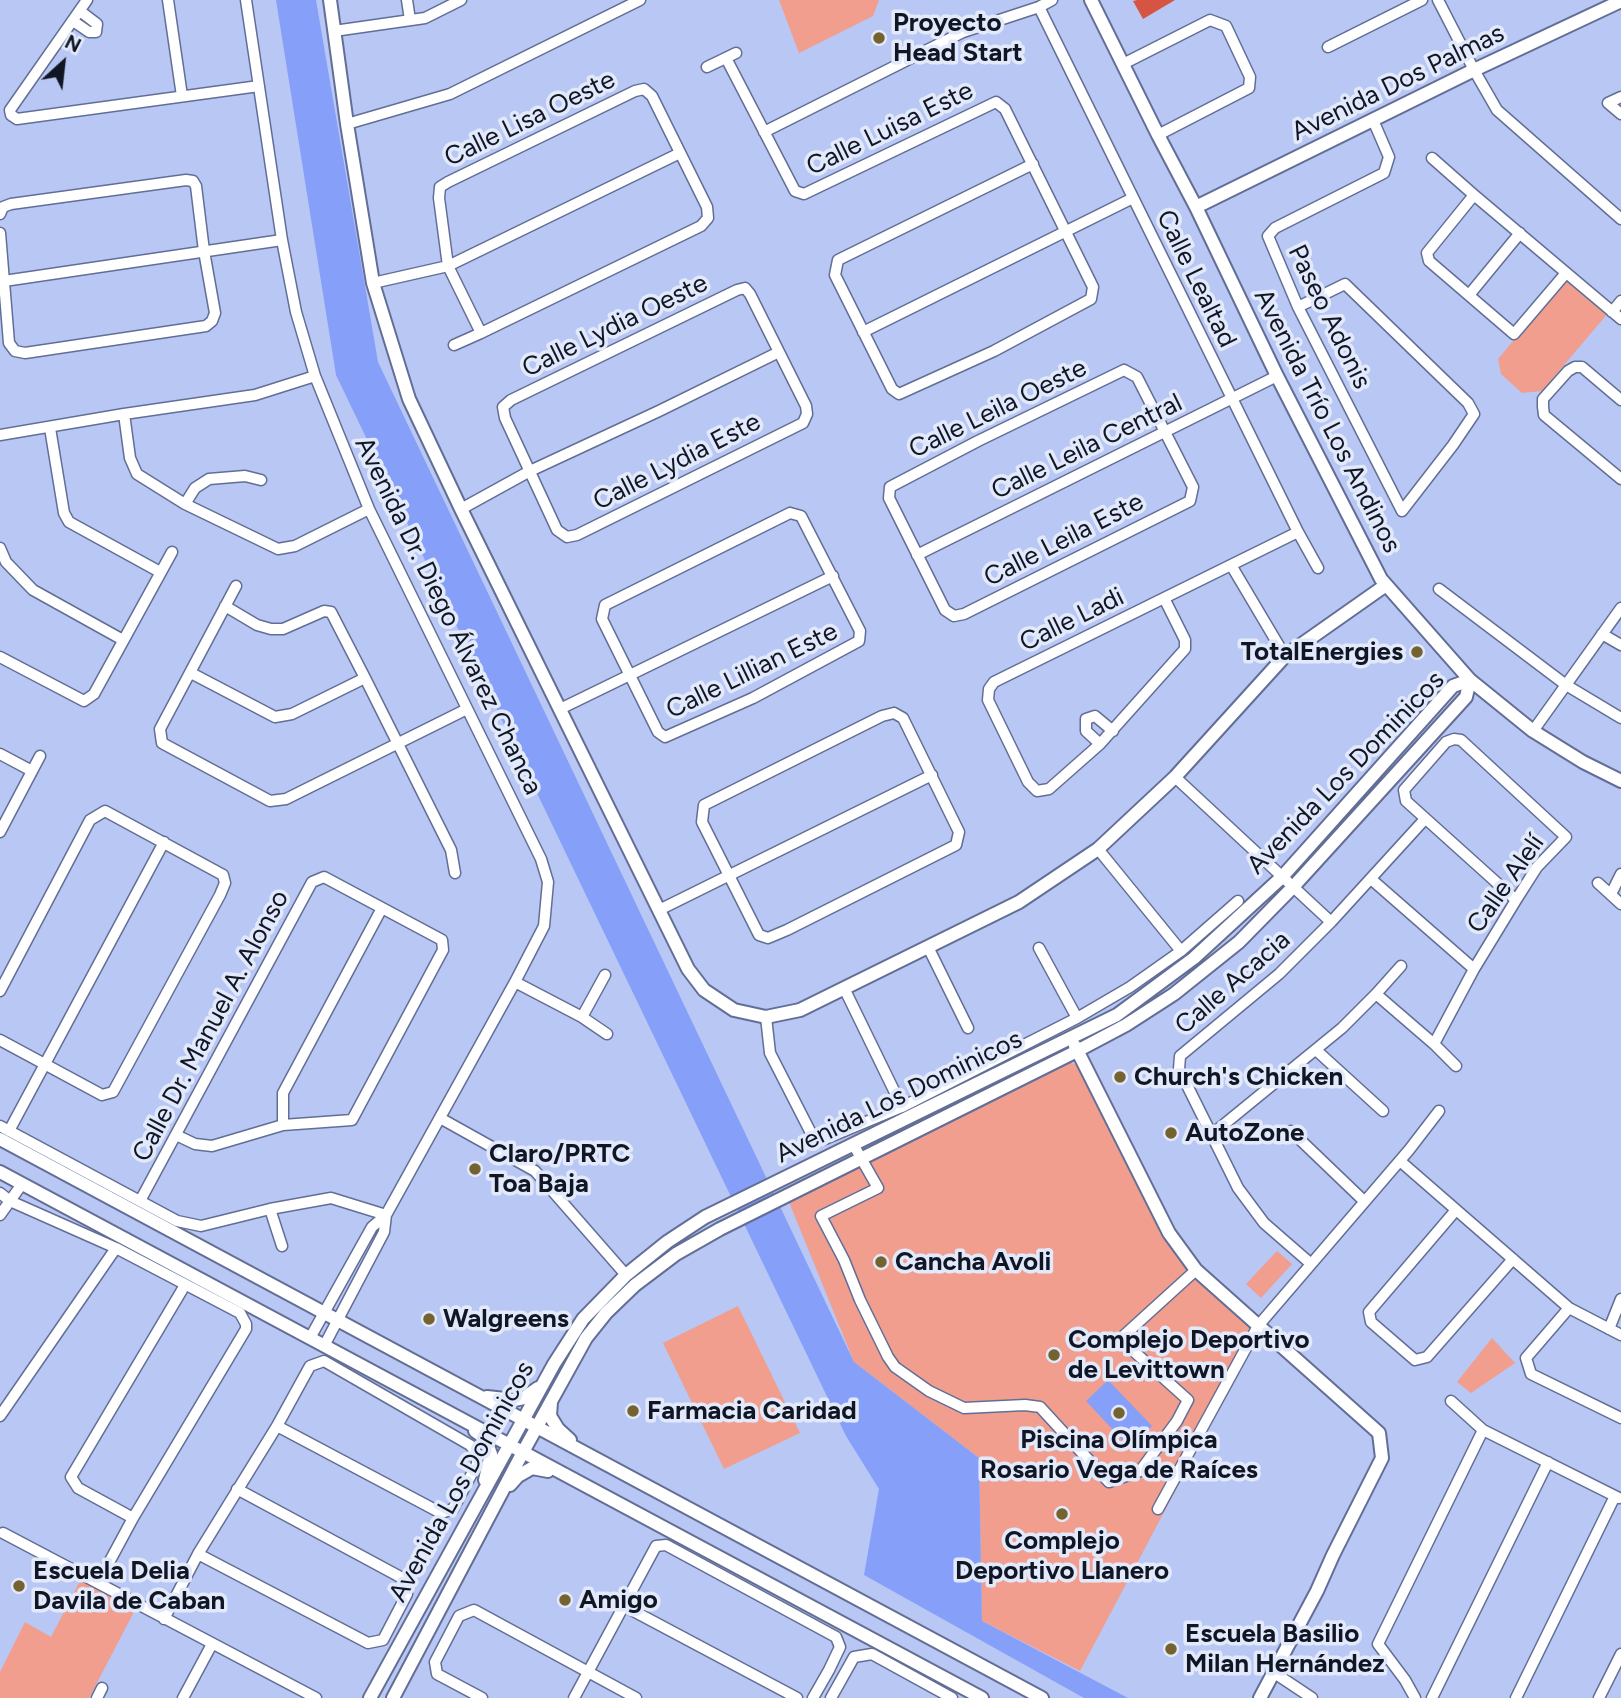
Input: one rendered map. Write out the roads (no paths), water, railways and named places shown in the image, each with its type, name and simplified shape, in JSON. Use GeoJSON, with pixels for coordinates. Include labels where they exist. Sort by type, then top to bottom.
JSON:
{"type":"FeatureCollection","features":[{"type":"Feature","properties":{"kind":"street"},"geometry":{"type":"LineString","coordinates":[[88,0],[10,110],[11,115],[17,119],[259,86]]}},
{"type":"Feature","properties":{"kind":"street"},"geometry":{"type":"LineString","coordinates":[[168,0],[182,96]]}},
{"type":"Feature","properties":{"kind":"street","name":"Avenida Dr. Diego Álvarez Chanca"},"geometry":{"type":"LineString","coordinates":[[246,0],[282,240],[296,312],[315,376],[369,509],[541,859],[548,882],[544,926],[515,982],[386,1215],[372,1227],[310,1338]]}},
{"type":"Feature","properties":{"kind":"street"},"geometry":{"type":"LineString","coordinates":[[330,0],[373,283],[409,399],[688,969],[704,990],[734,1010],[766,1017],[800,1010],[1019,902],[1098,849],[1175,777],[1285,656],[1386,585]]}},
{"type":"Feature","properties":{"kind":"street"},"geometry":{"type":"LineString","coordinates":[[407,0],[410,20]]}},
{"type":"Feature","properties":{"kind":"street"},"geometry":{"type":"LineString","coordinates":[[334,31],[425,18],[461,0]]}},
{"type":"Feature","properties":{"kind":"street"},"geometry":{"type":"LineString","coordinates":[[347,124],[450,93],[640,0]]}},
{"type":"Feature","properties":{"kind":"street"},"geometry":{"type":"LineString","coordinates":[[764,131],[963,32],[1039,7],[1052,0]]}},
{"type":"Feature","properties":{"kind":"street","name":"Avenida Trío Los Andinos"},"geometry":{"type":"LineString","coordinates":[[1091,0],[1379,575],[1470,680],[1533,731],[1583,762],[1621,781]]}},
{"type":"Feature","properties":{"kind":"street"},"geometry":{"type":"LineString","coordinates":[[1328,47],[1422,0]]}},
{"type":"Feature","properties":{"kind":"street"},"geometry":{"type":"LineString","coordinates":[[1438,0],[1497,110],[1621,219]]}},
{"type":"Feature","properties":{"kind":"street","name":"Avenida Dos Palmas"},"geometry":{"type":"LineString","coordinates":[[1196,207],[1621,1]]}},
{"type":"Feature","properties":{"kind":"street","name":"Calle Lealtad"},"geometry":{"type":"LineString","coordinates":[[1039,7],[1318,568]]}},
{"type":"Feature","properties":{"kind":"street"},"geometry":{"type":"LineString","coordinates":[[73,21],[89,32],[96,32],[97,24],[80,11]]}},
{"type":"Feature","properties":{"kind":"street"},"geometry":{"type":"LineString","coordinates":[[1123,64],[1210,20],[1226,26],[1250,77],[1249,88],[1158,135]]}},
{"type":"Feature","properties":{"kind":"street","name":"Calle Luisa Este"},"geometry":{"type":"LineString","coordinates":[[707,67],[731,55],[764,131],[795,191],[804,194],[996,102],[1005,109],[1033,164]]}},
{"type":"Feature","properties":{"kind":"street","name":"Calle Lisa Oeste"},"geometry":{"type":"LineString","coordinates":[[447,267],[440,187],[460,176],[644,89],[652,96],[680,153]]}},
{"type":"Feature","properties":{"kind":"street"},"geometry":{"type":"LineString","coordinates":[[1621,97],[1608,103],[1621,114]]}},
{"type":"Feature","properties":{"kind":"street","name":"Paseo Adonis"},"geometry":{"type":"LineString","coordinates":[[1298,307],[1345,284],[1468,403],[1474,414],[1402,511],[1298,307],[1268,236],[1275,228],[1384,173],[1389,157],[1373,120]]}},
{"type":"Feature","properties":{"kind":"street"},"geometry":{"type":"LineString","coordinates":[[373,283],[447,267],[680,153],[707,207],[708,218],[701,226],[454,345]]}},
{"type":"Feature","properties":{"kind":"street"},"geometry":{"type":"LineString","coordinates":[[1432,158],[1621,319]]}},
{"type":"Feature","properties":{"kind":"street"},"geometry":{"type":"LineString","coordinates":[[1033,164],[1093,287],[1091,299],[994,351],[899,394],[892,389],[835,275],[838,260],[1033,164]]}},
{"type":"Feature","properties":{"kind":"street"},"geometry":{"type":"LineString","coordinates":[[0,214],[3,206],[11,204],[192,181],[196,187],[215,313],[212,321],[205,326],[25,353],[15,351],[9,343],[0,233]]}},
{"type":"Feature","properties":{"kind":"street"},"geometry":{"type":"LineString","coordinates":[[1474,195],[1427,253],[1429,261],[1514,334],[1566,273]]}},
{"type":"Feature","properties":{"kind":"street"},"geometry":{"type":"LineString","coordinates":[[863,332],[1133,198]]}},
{"type":"Feature","properties":{"kind":"street"},"geometry":{"type":"LineString","coordinates":[[1469,295],[1520,233]]}},
{"type":"Feature","properties":{"kind":"street"},"geometry":{"type":"LineString","coordinates":[[4,281],[282,240]]}},
{"type":"Feature","properties":{"kind":"street"},"geometry":{"type":"LineString","coordinates":[[447,267],[481,333]]}},
{"type":"Feature","properties":{"kind":"street","name":"Calle Lydia Oeste"},"geometry":{"type":"LineString","coordinates":[[530,471],[505,418],[503,407],[511,400],[737,290],[745,288],[750,295],[779,352]]}},
{"type":"Feature","properties":{"kind":"street"},"geometry":{"type":"LineString","coordinates":[[1612,312],[1621,301]]}},
{"type":"Feature","properties":{"kind":"street"},"geometry":{"type":"LineString","coordinates":[[461,509],[530,471],[779,352]]}},
{"type":"Feature","properties":{"kind":"street","name":"Calle Lydia Este"},"geometry":{"type":"LineString","coordinates":[[530,471],[557,530],[567,537],[577,536],[803,423],[807,414],[806,406],[779,352]]}},
{"type":"Feature","properties":{"kind":"street"},"geometry":{"type":"LineString","coordinates":[[1621,400],[1582,367],[1567,371],[1543,399],[1545,415],[1621,479]]}},
{"type":"Feature","properties":{"kind":"street","name":"Calle Leila Oeste"},"geometry":{"type":"LineString","coordinates":[[917,555],[889,498],[890,487],[978,441],[1124,370],[1137,377],[1165,432]]}},
{"type":"Feature","properties":{"kind":"street"},"geometry":{"type":"LineString","coordinates":[[0,435],[255,395],[315,376]]}},
{"type":"Feature","properties":{"kind":"street","name":"Calle Leila Central"},"geometry":{"type":"LineString","coordinates":[[917,555],[1277,376]]}},
{"type":"Feature","properties":{"kind":"street"},"geometry":{"type":"LineString","coordinates":[[124,414],[130,458],[137,474],[185,504],[278,549],[295,546],[369,509]]}},
{"type":"Feature","properties":{"kind":"street"},"geometry":{"type":"LineString","coordinates":[[50,428],[64,513],[69,522],[160,572]]}},
{"type":"Feature","properties":{"kind":"street","name":"Calle Leila Este"},"geometry":{"type":"LineString","coordinates":[[917,555],[945,611],[954,616],[964,614],[1189,501],[1193,487],[1165,432]]}},
{"type":"Feature","properties":{"kind":"street"},"geometry":{"type":"LineString","coordinates":[[185,504],[195,488],[209,479],[245,476],[261,480]]}},
{"type":"Feature","properties":{"kind":"street"},"geometry":{"type":"LineString","coordinates":[[560,709],[833,576],[801,516],[790,513],[776,519],[605,605],[602,619],[629,675]]}},
{"type":"Feature","properties":{"kind":"street","name":"Calle Ladi"},"geometry":{"type":"LineString","coordinates":[[1100,744],[1049,789],[1037,791],[1028,782],[988,700],[989,689],[994,682],[1298,532]]}},
{"type":"Feature","properties":{"kind":"street"},"geometry":{"type":"LineString","coordinates":[[0,548],[3,564],[33,590],[123,640]]}},
{"type":"Feature","properties":{"kind":"street"},"geometry":{"type":"LineString","coordinates":[[0,657],[84,701],[94,695],[172,552]]}},
{"type":"Feature","properties":{"kind":"street"},"geometry":{"type":"LineString","coordinates":[[1231,565],[1285,656]]}},
{"type":"Feature","properties":{"kind":"street","name":"Calle Lillian Este"},"geometry":{"type":"LineString","coordinates":[[629,675],[658,732],[665,737],[753,698],[859,641],[860,631],[833,576]]}},
{"type":"Feature","properties":{"kind":"street"},"geometry":{"type":"LineString","coordinates":[[236,586],[160,729],[162,743],[270,801],[286,799],[467,709]]}},
{"type":"Feature","properties":{"kind":"street"},"geometry":{"type":"LineString","coordinates":[[1439,589],[1566,685],[1621,718]]}},
{"type":"Feature","properties":{"kind":"street"},"geometry":{"type":"LineString","coordinates":[[1113,731],[1096,716],[1086,719],[1086,731],[1100,744],[1113,731],[1185,649],[1185,640],[1164,598]]}},
{"type":"Feature","properties":{"kind":"street"},"geometry":{"type":"LineString","coordinates":[[225,606],[257,625],[271,629],[283,629],[324,611],[331,612],[451,850],[455,873]]}},
{"type":"Feature","properties":{"kind":"street"},"geometry":{"type":"LineString","coordinates":[[1533,731],[1621,608]]}},
{"type":"Feature","properties":{"kind":"street"},"geometry":{"type":"LineString","coordinates":[[1602,634],[1621,645]]}},
{"type":"Feature","properties":{"kind":"street"},"geometry":{"type":"LineString","coordinates":[[191,673],[275,717],[292,713],[365,678]]}},
{"type":"Feature","properties":{"kind":"street","name":"Avenida Los Dominicos"},"geometry":{"type":"LineString","coordinates":[[370,1698],[542,1385],[583,1319],[626,1275],[667,1242],[705,1217],[1117,1015],[1194,958],[1282,877],[1453,686],[1470,680]]}},
{"type":"Feature","properties":{"kind":"street","name":"Avenida Los Dominicos"},"geometry":{"type":"LineString","coordinates":[[393,1698],[586,1338],[606,1313],[635,1285],[676,1254],[720,1229],[1077,1051],[1126,1025],[1174,994],[1239,942],[1293,887],[1466,696],[1470,680]]}},
{"type":"Feature","properties":{"kind":"street"},"geometry":{"type":"LineString","coordinates":[[894,713],[903,718],[932,775],[959,832],[956,845],[787,930],[768,938],[759,934],[702,822],[704,805],[882,716],[894,713]]}},
{"type":"Feature","properties":{"kind":"street","name":"Calle Alelí"},"geometry":{"type":"LineString","coordinates":[[1425,819],[1406,801],[1404,790],[1446,742],[1454,739],[1461,740],[1566,837],[1537,867],[1474,969],[1434,1044]]}},
{"type":"Feature","properties":{"kind":"street"},"geometry":{"type":"LineString","coordinates":[[0,754],[32,771]]}},
{"type":"Feature","properties":{"kind":"street"},"geometry":{"type":"LineString","coordinates":[[0,832],[40,757]]}},
{"type":"Feature","properties":{"kind":"street"},"geometry":{"type":"LineString","coordinates":[[659,910],[932,775]]}},
{"type":"Feature","properties":{"kind":"street"},"geometry":{"type":"LineString","coordinates":[[1175,777],[1331,922]]}},
{"type":"Feature","properties":{"kind":"street"},"geometry":{"type":"LineString","coordinates":[[0,991],[90,820],[105,811],[223,875],[225,883],[220,895],[113,1092],[102,1094],[0,1040]]}},
{"type":"Feature","properties":{"kind":"street"},"geometry":{"type":"LineString","coordinates":[[1425,819],[1516,900]]}},
{"type":"Feature","properties":{"kind":"street","name":"Calle Acacia"},"geometry":{"type":"LineString","coordinates":[[1310,1263],[1264,1223],[1238,1188],[1179,1069],[1180,1056],[1279,974],[1331,922],[1425,819]]}},
{"type":"Feature","properties":{"kind":"street"},"geometry":{"type":"LineString","coordinates":[[3,1132],[44,1064],[164,842]]}},
{"type":"Feature","properties":{"kind":"street"},"geometry":{"type":"LineString","coordinates":[[1098,849],[1181,951]]}},
{"type":"Feature","properties":{"kind":"street"},"geometry":{"type":"LineString","coordinates":[[1611,894],[1621,874]]}},
{"type":"Feature","properties":{"kind":"street","name":"Calle Dr. Manuel A. Alonso"},"geometry":{"type":"LineString","coordinates":[[140,1201],[312,882],[324,877],[382,908]]}},
{"type":"Feature","properties":{"kind":"street"},"geometry":{"type":"LineString","coordinates":[[1371,879],[1474,969]]}},
{"type":"Feature","properties":{"kind":"street"},"geometry":{"type":"LineString","coordinates":[[1598,883],[1621,904]]}},
{"type":"Feature","properties":{"kind":"street"},"geometry":{"type":"LineString","coordinates":[[766,1017],[770,1053],[813,1137],[825,1139],[902,1107],[1077,1018],[1130,987],[1181,951],[1238,901]]}},
{"type":"Feature","properties":{"kind":"street"},"geometry":{"type":"LineString","coordinates":[[176,1135],[195,1144],[212,1146],[283,1125],[352,1119],[443,950],[442,940],[382,908],[283,1093],[283,1125]]}},
{"type":"Feature","properties":{"kind":"street"},"geometry":{"type":"LineString","coordinates":[[928,947],[968,1028]]}},
{"type":"Feature","properties":{"kind":"street"},"geometry":{"type":"LineString","coordinates":[[1040,948],[1077,1018]]}},
{"type":"Feature","properties":{"kind":"street"},"geometry":{"type":"LineString","coordinates":[[1211,1135],[1342,1028],[1401,966]]}},
{"type":"Feature","properties":{"kind":"street"},"geometry":{"type":"LineString","coordinates":[[582,1017],[605,975]]}},
{"type":"Feature","properties":{"kind":"street"},"geometry":{"type":"LineString","coordinates":[[515,982],[582,1017],[607,1034]]}},
{"type":"Feature","properties":{"kind":"street"},"geometry":{"type":"LineString","coordinates":[[844,988],[902,1107]]}},
{"type":"Feature","properties":{"kind":"street"},"geometry":{"type":"LineString","coordinates":[[1376,994],[1456,1066]]}},
{"type":"Feature","properties":{"kind":"street"},"geometry":{"type":"LineString","coordinates":[[1071,1038],[1169,1233],[1196,1270],[1379,1433],[1382,1458],[1317,1591],[1260,1698]]}},
{"type":"Feature","properties":{"kind":"street"},"geometry":{"type":"LineString","coordinates":[[1316,1050],[1383,1111]]}},
{"type":"Feature","properties":{"kind":"street"},"geometry":{"type":"LineString","coordinates":[[1158,1509],[1258,1326],[1400,1161],[1439,1111]]}},
{"type":"Feature","properties":{"kind":"street"},"geometry":{"type":"LineString","coordinates":[[440,1118],[535,1171],[626,1275]]}},
{"type":"Feature","properties":{"kind":"street"},"geometry":{"type":"LineString","coordinates":[[1291,1131],[1364,1201]]}},
{"type":"Feature","properties":{"kind":"street"},"geometry":{"type":"LineString","coordinates":[[3,1132],[177,1221],[201,1226],[331,1198],[386,1215]]}},
{"type":"Feature","properties":{"kind":"street"},"geometry":{"type":"LineString","coordinates":[[3,1132],[324,1313],[1042,1698]]}},
{"type":"Feature","properties":{"kind":"street"},"geometry":{"type":"LineString","coordinates":[[853,1144],[878,1188],[821,1216],[895,1367],[929,1391],[964,1408],[1040,1406],[1109,1482],[1140,1471],[1177,1421],[1188,1400],[1120,1339],[1196,1270]]}},
{"type":"Feature","properties":{"kind":"street"},"geometry":{"type":"LineString","coordinates":[[1400,1161],[1569,1308],[1621,1335]]}},
{"type":"Feature","properties":{"kind":"street"},"geometry":{"type":"LineString","coordinates":[[0,1172],[982,1698]]}},
{"type":"Feature","properties":{"kind":"street"},"geometry":{"type":"LineString","coordinates":[[0,1215],[22,1184]]}},
{"type":"Feature","properties":{"kind":"street"},"geometry":{"type":"LineString","coordinates":[[0,1193],[10,1201],[116,1248],[240,1313],[246,1324],[246,1329],[133,1518],[98,1583]]}},
{"type":"Feature","properties":{"kind":"street"},"geometry":{"type":"LineString","coordinates":[[270,1209],[282,1246]]}},
{"type":"Feature","properties":{"kind":"street"},"geometry":{"type":"LineString","coordinates":[[1456,1210],[1369,1312],[1371,1322],[1415,1360],[1427,1357],[1513,1259]]}},
{"type":"Feature","properties":{"kind":"street","name":"Avenida Dr. Diego Álvarez Chanca"},"geometry":{"type":"LineString","coordinates":[[324,1346],[384,1231],[386,1215]]}},
{"type":"Feature","properties":{"kind":"street"},"geometry":{"type":"LineString","coordinates":[[0,1416],[116,1248]]}},
{"type":"Feature","properties":{"kind":"street"},"geometry":{"type":"LineString","coordinates":[[133,1518],[78,1488],[71,1476],[185,1285]]}},
{"type":"Feature","properties":{"kind":"street"},"geometry":{"type":"LineString","coordinates":[[1609,1329],[1621,1299]]}},
{"type":"Feature","properties":{"kind":"street"},"geometry":{"type":"LineString","coordinates":[[1569,1308],[1526,1358],[1531,1374],[1621,1419]]}},
{"type":"Feature","properties":{"kind":"street"},"geometry":{"type":"LineString","coordinates":[[164,1619],[198,1554],[277,1426],[310,1366],[324,1361],[470,1445],[477,1454],[477,1464],[453,1509],[441,1513],[277,1426]]}},
{"type":"Feature","properties":{"kind":"street"},"geometry":{"type":"LineString","coordinates":[[480,1397],[514,1400],[524,1398],[542,1385]]}},
{"type":"Feature","properties":{"kind":"street"},"geometry":{"type":"LineString","coordinates":[[552,1399],[550,1416],[558,1429],[583,1452]]}},
{"type":"Feature","properties":{"kind":"street"},"geometry":{"type":"LineString","coordinates":[[1451,1401],[1483,1430],[1618,1498],[1516,1698]]}},
{"type":"Feature","properties":{"kind":"street"},"geometry":{"type":"LineString","coordinates":[[459,1418],[485,1438],[491,1454],[481,1494]]}},
{"type":"Feature","properties":{"kind":"street"},"geometry":{"type":"LineString","coordinates":[[1415,1698],[1378,1644],[1483,1430]]}},
{"type":"Feature","properties":{"kind":"street"},"geometry":{"type":"LineString","coordinates":[[1433,1698],[1548,1462]]}},
{"type":"Feature","properties":{"kind":"street"},"geometry":{"type":"LineString","coordinates":[[500,1495],[518,1476],[532,1468],[562,1473]]}},
{"type":"Feature","properties":{"kind":"street"},"geometry":{"type":"LineString","coordinates":[[198,1554],[368,1643],[383,1640],[407,1594],[404,1579],[237,1489]]}},
{"type":"Feature","properties":{"kind":"street"},"geometry":{"type":"LineString","coordinates":[[3,1533],[316,1698]]}},
{"type":"Feature","properties":{"kind":"street"},"geometry":{"type":"LineString","coordinates":[[574,1698],[656,1546],[666,1545],[836,1637],[840,1647],[813,1698]]}},
{"type":"Feature","properties":{"kind":"street"},"geometry":{"type":"LineString","coordinates":[[624,1606],[797,1698]]}},
{"type":"Feature","properties":{"kind":"street"},"geometry":{"type":"LineString","coordinates":[[482,1698],[437,1674],[435,1662],[459,1616],[474,1610],[636,1698]]}},
{"type":"Feature","properties":{"kind":"street"},"geometry":{"type":"LineString","coordinates":[[183,1698],[212,1644]]}},
{"type":"Feature","properties":{"kind":"street"},"geometry":{"type":"LineString","coordinates":[[831,1698],[854,1657],[872,1654],[952,1698]]}},
{"type":"Feature","properties":{"kind":"street"},"geometry":{"type":"LineString","coordinates":[[1599,1698],[1621,1654]]}},
{"type":"Feature","properties":{"kind":"street"},"geometry":{"type":"LineString","coordinates":[[1273,1672],[1312,1698]]}},
{"type":"Feature","properties":{"kind":"street"},"geometry":{"type":"LineString","coordinates":[[97,1698],[103,1688]]}},
{"type":"Feature","properties":{"kind":"water"},"geometry":{"type":"Polygon","coordinates":[[[276,0],[316,0],[378,362],[854,1362],[979,1458],[982,1621],[1128,1698],[1084,1698],[864,1575],[879,1489],[846,1436],[336,375],[276,0]]]}},
{"type":"Feature","properties":{"kind":"water","name":"Piscina Olímpica Rosario Vega de Raíces"},"geometry":{"type":"Polygon","coordinates":[[[1108,1380],[1152,1426],[1129,1447],[1086,1401],[1108,1380]]]}},
{"type":"Feature","properties":{"kind":"place","name":"Proyecto Head Start"},"geometry":{"type":"Point","coordinates":[879,38]}},
{"type":"Feature","properties":{"kind":"place","name":"TotalEnergies"},"geometry":{"type":"Point","coordinates":[1417,652]}},
{"type":"Feature","properties":{"kind":"place","name":"Church's Chicken"},"geometry":{"type":"Point","coordinates":[1120,1077]}},
{"type":"Feature","properties":{"kind":"place","name":"AutoZone"},"geometry":{"type":"Point","coordinates":[1171,1133]}},
{"type":"Feature","properties":{"kind":"place","name":"Claro/PRTC Toa Baja"},"geometry":{"type":"Point","coordinates":[475,1169]}},
{"type":"Feature","properties":{"kind":"place","name":"Cancha Avoli"},"geometry":{"type":"Point","coordinates":[881,1262]}},
{"type":"Feature","properties":{"kind":"place","name":"Walgreens"},"geometry":{"type":"Point","coordinates":[429,1319]}},
{"type":"Feature","properties":{"kind":"place","name":"Complejo Deportivo de Levittown"},"geometry":{"type":"Point","coordinates":[1054,1355]}},
{"type":"Feature","properties":{"kind":"place","name":"Farmacia Caridad"},"geometry":{"type":"Point","coordinates":[633,1411]}},
{"type":"Feature","properties":{"kind":"place","name":"Piscina Olímpica Rosario Vega de Raíces"},"geometry":{"type":"Point","coordinates":[1119,1413]}},
{"type":"Feature","properties":{"kind":"place","name":"Complejo Deportivo Llanero"},"geometry":{"type":"Point","coordinates":[1062,1514]}},
{"type":"Feature","properties":{"kind":"place","name":"Escuela Delia Davila de Caban"},"geometry":{"type":"Point","coordinates":[19,1586]}},
{"type":"Feature","properties":{"kind":"place","name":"Amigo"},"geometry":{"type":"Point","coordinates":[565,1600]}},
{"type":"Feature","properties":{"kind":"place","name":"Escuela Basilio Milan Hernández"},"geometry":{"type":"Point","coordinates":[1171,1649]}}]}
